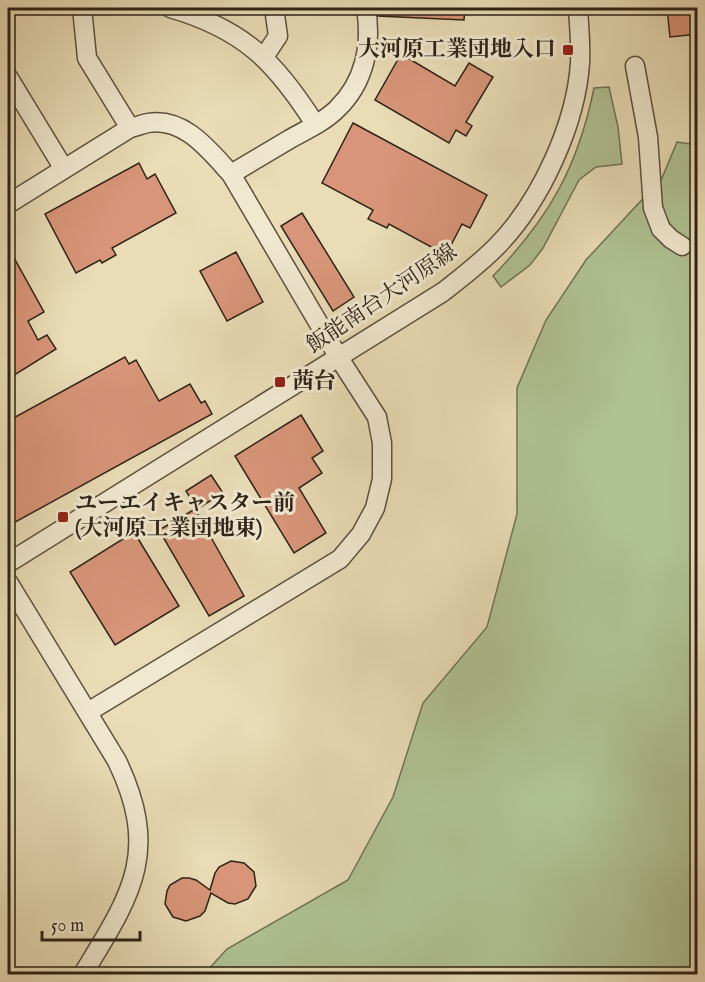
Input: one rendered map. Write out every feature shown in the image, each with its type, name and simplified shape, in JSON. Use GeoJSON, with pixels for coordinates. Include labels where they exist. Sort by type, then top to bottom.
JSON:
{"type":"FeatureCollection","features":[{"type":"Feature","properties":{"kind":"street"},"geometry":{"type":"LineString","coordinates":[[82,8],[87,58],[130,128]]}},
{"type":"Feature","properties":{"kind":"street"},"geometry":{"type":"LineString","coordinates":[[170,8],[199,12],[264,57],[295,92],[315,124]]}},
{"type":"Feature","properties":{"kind":"street"},"geometry":{"type":"LineString","coordinates":[[264,57],[278,36],[274,8]]}},
{"type":"Feature","properties":{"kind":"street"},"geometry":{"type":"LineString","coordinates":[[231,174],[335,111],[348,96],[365,61],[368,43],[366,8]]}},
{"type":"Feature","properties":{"kind":"street","name":"飯能南台大河原線"},"geometry":{"type":"LineString","coordinates":[[8,563],[443,292],[499,244],[516,223],[548,171],[567,125],[580,64],[578,8]]}},
{"type":"Feature","properties":{"kind":"street"},"geometry":{"type":"LineString","coordinates":[[634,66],[648,136],[653,208],[661,229],[682,246]]}},
{"type":"Feature","properties":{"kind":"street"},"geometry":{"type":"LineString","coordinates":[[8,77],[64,170]]}},
{"type":"Feature","properties":{"kind":"street"},"geometry":{"type":"LineString","coordinates":[[8,204],[130,128],[149,123],[170,124],[189,132],[210,150],[231,174],[339,358],[377,417],[382,443],[382,479],[375,508],[361,534],[340,559],[88,712]]}},
{"type":"Feature","properties":{"kind":"street"},"geometry":{"type":"LineString","coordinates":[[8,582],[117,761],[128,783],[136,809],[139,843],[135,872],[126,902],[83,975]]}},
{"type":"Feature","properties":{"kind":"green space"},"geometry":{"type":"Polygon","coordinates":[[[609,87],[618,127],[622,164],[596,167],[579,180],[543,248],[530,265],[501,287],[493,276],[530,233],[558,190],[579,143],[594,88],[609,87]]]}},
{"type":"Feature","properties":{"kind":"green space"},"geometry":{"type":"Polygon","coordinates":[[[677,142],[697,145],[697,974],[204,974],[227,949],[348,880],[393,797],[423,703],[487,627],[517,514],[517,388],[546,320],[586,260],[662,178],[677,142]]]}},
{"type":"Feature","properties":{"kind":"building"},"geometry":{"type":"Polygon","coordinates":[[[379,8],[465,8],[464,20],[378,16],[379,8]]]}},
{"type":"Feature","properties":{"kind":"building"},"geometry":{"type":"Polygon","coordinates":[[[667,8],[698,8],[698,34],[670,37],[667,8]]]}},
{"type":"Feature","properties":{"kind":"building"},"geometry":{"type":"Polygon","coordinates":[[[401,54],[455,86],[469,63],[493,77],[466,122],[472,126],[466,136],[456,130],[449,143],[375,100],[401,54]]]}},
{"type":"Feature","properties":{"kind":"building"},"geometry":{"type":"Polygon","coordinates":[[[353,123],[487,195],[470,228],[462,224],[446,255],[389,224],[387,228],[368,219],[373,210],[322,183],[353,123]]]}},
{"type":"Feature","properties":{"kind":"building"},"geometry":{"type":"Polygon","coordinates":[[[139,163],[147,179],[155,174],[176,213],[112,248],[116,255],[102,263],[100,260],[76,273],[45,214],[139,163]]]}},
{"type":"Feature","properties":{"kind":"building"},"geometry":{"type":"Polygon","coordinates":[[[302,213],[354,297],[333,311],[281,226],[302,213]]]}},
{"type":"Feature","properties":{"kind":"building"},"geometry":{"type":"Polygon","coordinates":[[[8,247],[44,312],[28,321],[38,340],[47,335],[56,349],[8,379],[8,247]]]}},
{"type":"Feature","properties":{"kind":"building"},"geometry":{"type":"Polygon","coordinates":[[[236,252],[263,302],[227,321],[200,271],[236,252]]]}},
{"type":"Feature","properties":{"kind":"building"},"geometry":{"type":"Polygon","coordinates":[[[125,357],[129,364],[136,360],[159,401],[190,384],[201,403],[205,401],[212,414],[8,526],[8,421],[125,357]]]}},
{"type":"Feature","properties":{"kind":"building"},"geometry":{"type":"Polygon","coordinates":[[[301,415],[323,451],[312,458],[322,473],[299,488],[326,533],[294,553],[235,456],[301,415]]]}},
{"type":"Feature","properties":{"kind":"building"},"geometry":{"type":"Polygon","coordinates":[[[211,475],[223,493],[197,509],[186,491],[211,475]]]}},
{"type":"Feature","properties":{"kind":"building"},"geometry":{"type":"Polygon","coordinates":[[[195,509],[244,596],[209,616],[159,530],[195,509]]]}},
{"type":"Feature","properties":{"kind":"building"},"geometry":{"type":"Polygon","coordinates":[[[134,532],[179,606],[115,645],[70,572],[134,532]]]}},
{"type":"Feature","properties":{"kind":"building"},"geometry":{"type":"Polygon","coordinates":[[[231,861],[244,863],[254,872],[256,886],[248,899],[235,904],[228,903],[211,893],[205,911],[200,916],[186,921],[173,917],[165,904],[170,885],[182,878],[189,878],[210,890],[219,867],[231,861]]]}},
{"type":"Feature","properties":{"kind":"tunnel"},"geometry":{"type":"LineString","coordinates":[[682,246],[698,253]]}},
{"type":"Feature","properties":{"kind":"place","name":"大河原工業団地入口"},"geometry":{"type":"Point","coordinates":[568,50]}},
{"type":"Feature","properties":{"kind":"place","name":"茜台"},"geometry":{"type":"Point","coordinates":[280,382]}},
{"type":"Feature","properties":{"kind":"place","name":"ユーエイキャスター前 (大河原工業団地東)"},"geometry":{"type":"Point","coordinates":[63,517]}}]}
